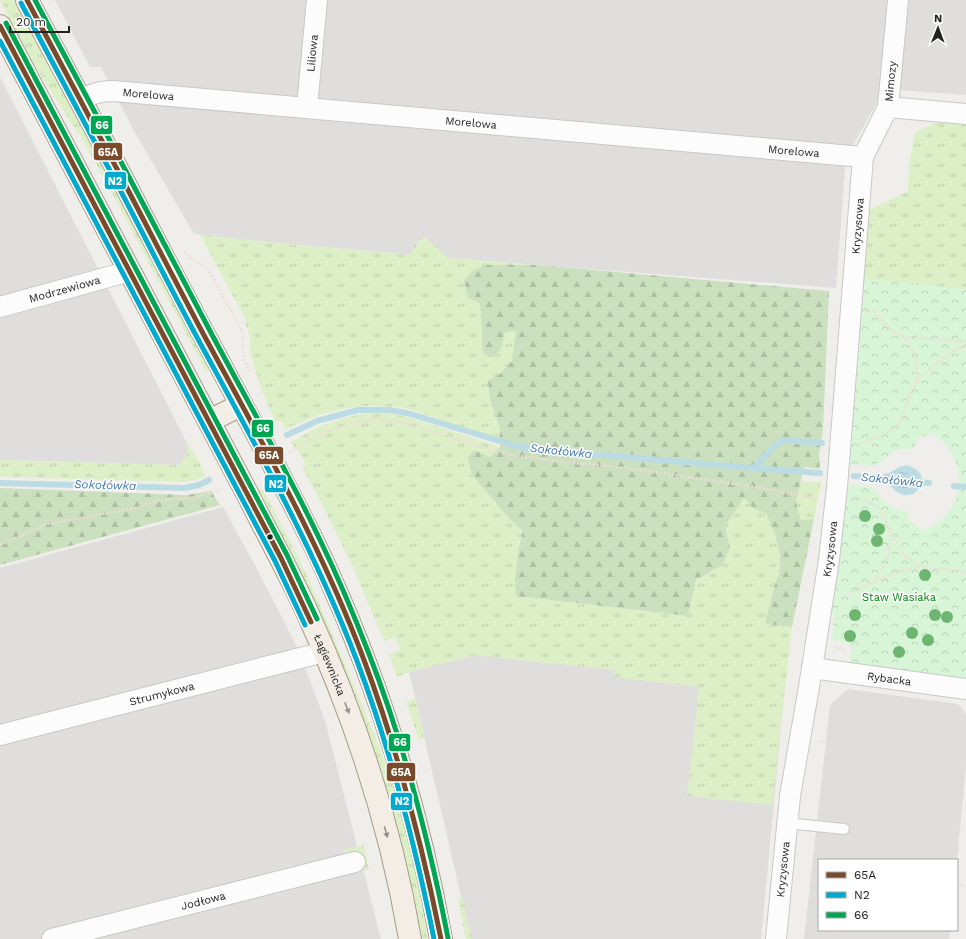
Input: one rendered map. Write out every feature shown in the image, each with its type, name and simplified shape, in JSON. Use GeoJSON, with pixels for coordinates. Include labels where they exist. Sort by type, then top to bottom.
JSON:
{"type":"FeatureCollection","features":[{"type":"Feature","properties":{"kind":"main road"},"geometry":{"type":"LineString","coordinates":[[27,0],[290,496],[326,568],[375,688],[398,756],[412,805],[430,882],[441,939]]}},
{"type":"Feature","properties":{"kind":"main road","name":"Łagiewnicka"},"geometry":{"type":"LineString","coordinates":[[0,26],[130,271],[286,569],[308,614],[352,721],[366,762],[392,854],[410,939]]}},
{"type":"Feature","properties":{"kind":"main road"},"geometry":{"type":"LineString","coordinates":[[208,421],[241,405]]}},
{"type":"Feature","properties":{"kind":"street","name":"Liliowa"},"geometry":{"type":"LineString","coordinates":[[308,107],[317,0]]}},
{"type":"Feature","properties":{"kind":"street","name":"Mimozy"},"geometry":{"type":"LineString","coordinates":[[863,157],[888,107],[898,0]]}},
{"type":"Feature","properties":{"kind":"street","name":"Morelowa"},"geometry":{"type":"LineString","coordinates":[[80,100],[93,93],[113,91],[863,157]]}},
{"type":"Feature","properties":{"kind":"street"},"geometry":{"type":"LineString","coordinates":[[888,107],[966,114]]}},
{"type":"Feature","properties":{"kind":"street","name":"Kryzysowa"},"geometry":{"type":"LineString","coordinates":[[776,939],[787,823],[794,771],[829,560],[845,491],[839,462],[863,157]]}},
{"type":"Feature","properties":{"kind":"street","name":"Modrzewiowa"},"geometry":{"type":"LineString","coordinates":[[0,307],[130,271]]}},
{"type":"Feature","properties":{"kind":"street","name":"Strumykowa"},"geometry":{"type":"LineString","coordinates":[[0,735],[324,652]]}},
{"type":"Feature","properties":{"kind":"street","name":"Rybacka"},"geometry":{"type":"LineString","coordinates":[[812,668],[966,689]]}},
{"type":"Feature","properties":{"kind":"street","name":"Jodłowa"},"geometry":{"type":"LineString","coordinates":[[52,939],[355,862]]}},
{"type":"Feature","properties":{"kind":"lane"},"geometry":{"type":"LineString","coordinates":[[787,823],[844,828]]}},
{"type":"Feature","properties":{"kind":"path"},"geometry":{"type":"LineString","coordinates":[[192,259],[206,267],[211,274],[242,331],[243,355]]}},
{"type":"Feature","properties":{"kind":"path"},"geometry":{"type":"LineString","coordinates":[[871,305],[873,311],[882,321],[894,332],[902,336],[966,341]]}},
{"type":"Feature","properties":{"kind":"path"},"geometry":{"type":"LineString","coordinates":[[902,336],[913,350],[916,358],[918,370],[915,386]]}},
{"type":"Feature","properties":{"kind":"path"},"geometry":{"type":"LineString","coordinates":[[857,446],[868,439],[886,433],[894,428],[904,414],[909,397],[915,386],[927,372],[950,353],[966,345]]}},
{"type":"Feature","properties":{"kind":"path"},"geometry":{"type":"LineString","coordinates":[[288,454],[323,432],[357,422],[377,420],[395,421],[513,455],[633,469],[804,496],[817,500]]}},
{"type":"Feature","properties":{"kind":"path"},"geometry":{"type":"LineString","coordinates":[[0,545],[46,524],[136,508],[157,500],[196,497],[221,489]]}},
{"type":"Feature","properties":{"kind":"path"},"geometry":{"type":"LineString","coordinates":[[845,491],[871,502],[878,508],[904,554],[913,562],[923,567]]}},
{"type":"Feature","properties":{"kind":"path"},"geometry":{"type":"LineString","coordinates":[[874,582],[883,569],[888,557],[891,530]]}},
{"type":"Feature","properties":{"kind":"path"},"geometry":{"type":"LineString","coordinates":[[843,598],[860,588],[900,571],[923,567],[966,572]]}},
{"type":"Feature","properties":{"kind":"path"},"geometry":{"type":"LineString","coordinates":[[830,644],[842,648],[845,654]]}},
{"type":"Feature","properties":{"kind":"path"},"geometry":{"type":"LineString","coordinates":[[820,741],[826,742]]}},
{"type":"Feature","properties":{"kind":"path"},"geometry":{"type":"LineString","coordinates":[[958,884],[964,885]]}},
{"type":"Feature","properties":{"kind":"shaded area"},"geometry":{"type":"Polygon","coordinates":[[[55,0],[966,0],[966,95],[885,89],[846,157],[836,288],[448,258],[245,240],[194,234],[133,129],[101,67],[90,67],[55,0]]]}},
{"type":"Feature","properties":{"kind":"shaded area"},"geometry":{"type":"Polygon","coordinates":[[[0,77],[186,441],[188,453],[179,465],[0,460],[0,77]]]}},
{"type":"Feature","properties":{"kind":"shaded area"},"geometry":{"type":"Polygon","coordinates":[[[223,507],[293,639],[325,721],[381,939],[0,939],[0,568],[223,507]]]}},
{"type":"Feature","properties":{"kind":"shaded area"},"geometry":{"type":"Polygon","coordinates":[[[476,655],[615,670],[614,677],[784,696],[761,939],[471,939],[409,672],[476,655]]]}},
{"type":"Feature","properties":{"kind":"shaded area"},"geometry":{"type":"Polygon","coordinates":[[[848,689],[958,704],[966,714],[966,766],[957,859],[818,859],[818,931],[950,931],[949,939],[804,939],[830,705],[848,689]]]}},
{"type":"Feature","properties":{"kind":"green space"},"geometry":{"type":"Polygon","coordinates":[[[0,0],[14,0],[209,369],[205,370],[86,146],[31,60],[0,0]]]}},
{"type":"Feature","properties":{"kind":"green space"},"geometry":{"type":"Polygon","coordinates":[[[940,121],[966,122],[966,339],[855,446],[867,211],[908,191],[909,165],[915,132],[940,121]]]}},
{"type":"Feature","properties":{"kind":"green space"},"geometry":{"type":"Polygon","coordinates":[[[200,235],[410,255],[416,243],[425,237],[448,258],[537,265],[486,265],[480,303],[483,353],[501,349],[505,332],[516,331],[512,361],[500,374],[490,400],[500,428],[500,439],[403,407],[363,406],[342,409],[319,415],[285,429],[281,421],[275,421],[261,388],[250,354],[250,339],[248,329],[245,324],[246,320],[200,235]]]}},
{"type":"Feature","properties":{"kind":"green space"},"geometry":{"type":"Polygon","coordinates":[[[486,265],[537,265],[829,291],[823,429],[819,455],[820,469],[804,467],[796,502],[801,520],[814,519],[792,627],[765,624],[774,587],[779,574],[780,554],[775,534],[766,513],[754,509],[744,498],[725,526],[730,548],[722,565],[696,580],[688,616],[516,596],[515,579],[519,546],[523,531],[509,518],[472,475],[468,458],[474,450],[490,457],[500,447],[500,428],[490,400],[488,380],[500,374],[512,361],[516,331],[505,332],[501,349],[491,358],[483,353],[480,303],[468,298],[464,280],[473,271],[486,265]]]}},
{"type":"Feature","properties":{"kind":"green space","name":"Staw Wasiaka"},"geometry":{"type":"Polygon","coordinates":[[[861,278],[966,289],[966,680],[850,664],[851,646],[845,642],[833,640],[832,638],[834,614],[830,613],[845,485],[864,486],[874,489],[890,506],[907,511],[911,522],[924,531],[948,513],[954,504],[959,484],[956,462],[951,452],[944,443],[932,433],[918,438],[913,449],[898,450],[875,465],[847,464],[861,278]]]}},
{"type":"Feature","properties":{"kind":"green space"},"geometry":{"type":"Polygon","coordinates":[[[385,413],[405,416],[500,447],[472,475],[509,518],[523,531],[519,546],[517,596],[688,616],[696,580],[722,565],[730,548],[725,526],[744,498],[754,509],[766,513],[775,534],[780,554],[779,574],[774,587],[765,624],[792,627],[772,805],[687,796],[699,687],[614,677],[615,670],[476,655],[409,672],[397,677],[389,654],[400,650],[395,637],[384,641],[353,567],[302,467],[306,464],[291,442],[318,427],[344,418],[361,414],[385,413]]]}},
{"type":"Feature","properties":{"kind":"green space"},"geometry":{"type":"Polygon","coordinates":[[[186,441],[199,461],[205,475],[199,479],[186,482],[0,477],[0,460],[179,465],[188,453],[186,441]]]}},
{"type":"Feature","properties":{"kind":"green space"},"geometry":{"type":"Polygon","coordinates":[[[801,481],[821,482],[814,519],[801,520],[796,502],[801,481]]]}},
{"type":"Feature","properties":{"kind":"green space"},"geometry":{"type":"Polygon","coordinates":[[[0,488],[186,495],[211,491],[220,505],[0,565],[0,488]]]}},
{"type":"Feature","properties":{"kind":"green space"},"geometry":{"type":"Polygon","coordinates":[[[263,489],[300,561],[315,594],[384,758],[408,839],[428,939],[423,939],[398,830],[365,723],[338,654],[319,612],[259,490],[263,489]]]}},
{"type":"Feature","properties":{"kind":"green space"},"geometry":{"type":"Polygon","coordinates":[[[415,699],[424,738],[419,740],[406,701],[415,699]]]}},
{"type":"Feature","properties":{"kind":"green space"},"geometry":{"type":"Polygon","coordinates":[[[364,845],[369,870],[364,870],[359,851],[345,854],[343,850],[364,845]]]}},
{"type":"Feature","properties":{"kind":"green space"},"geometry":{"type":"Polygon","coordinates":[[[458,898],[462,898],[472,939],[466,939],[458,898]]]}},
{"type":"Feature","properties":{"kind":"water"},"geometry":{"type":"Polygon","coordinates":[[[907,465],[918,471],[922,479],[920,487],[910,495],[900,494],[889,485],[874,477],[889,473],[899,467],[907,465]]]}},
{"type":"Feature","properties":{"kind":"waterway","name":"Sokołówka"},"geometry":{"type":"LineString","coordinates":[[287,435],[317,421],[358,410],[389,410],[407,413],[516,446],[532,449],[820,473]]}},
{"type":"Feature","properties":{"kind":"waterway"},"geometry":{"type":"LineString","coordinates":[[753,468],[777,444],[784,440],[822,443]]}},
{"type":"Feature","properties":{"kind":"waterway","name":"Sokołówka"},"geometry":{"type":"LineString","coordinates":[[854,476],[882,478]]}},
{"type":"Feature","properties":{"kind":"waterway","name":"Sokołówka"},"geometry":{"type":"LineString","coordinates":[[0,483],[184,488],[199,485],[209,480]]}},
{"type":"Feature","properties":{"kind":"waterway","name":"Sokołówka"},"geometry":{"type":"LineString","coordinates":[[915,482],[929,483]]}},
{"type":"Feature","properties":{"kind":"waterway","name":"Sokołówka"},"geometry":{"type":"LineString","coordinates":[[954,486],[966,487]]}},
{"type":"Feature","properties":{"kind":"transit line","name":"65A"},"geometry":{"type":"LineString","coordinates":[[27,0],[270,457],[330,577],[364,660],[388,729],[426,868],[441,939]]}},
{"type":"Feature","properties":{"kind":"transit line","name":"66"},"geometry":{"type":"LineString","coordinates":[[35,0],[280,460],[327,554],[352,611],[394,724],[415,794],[433,866],[448,938]]}},
{"type":"Feature","properties":{"kind":"transit line","name":"N2"},"geometry":{"type":"LineString","coordinates":[[21,3],[120,189],[187,320],[263,459],[303,538],[340,619],[357,661],[381,729],[391,763],[419,868],[434,939]]}},
{"type":"Feature","properties":{"kind":"transit line","name":"66"},"geometry":{"type":"LineString","coordinates":[[6,23],[287,555],[317,619]]}},
{"type":"Feature","properties":{"kind":"transit line","name":"65A"},"geometry":{"type":"LineString","coordinates":[[0,26],[281,558],[311,622]]}},
{"type":"Feature","properties":{"kind":"transit line","name":"N2"},"geometry":{"type":"LineString","coordinates":[[0,41],[275,561],[305,625]]}}]}
